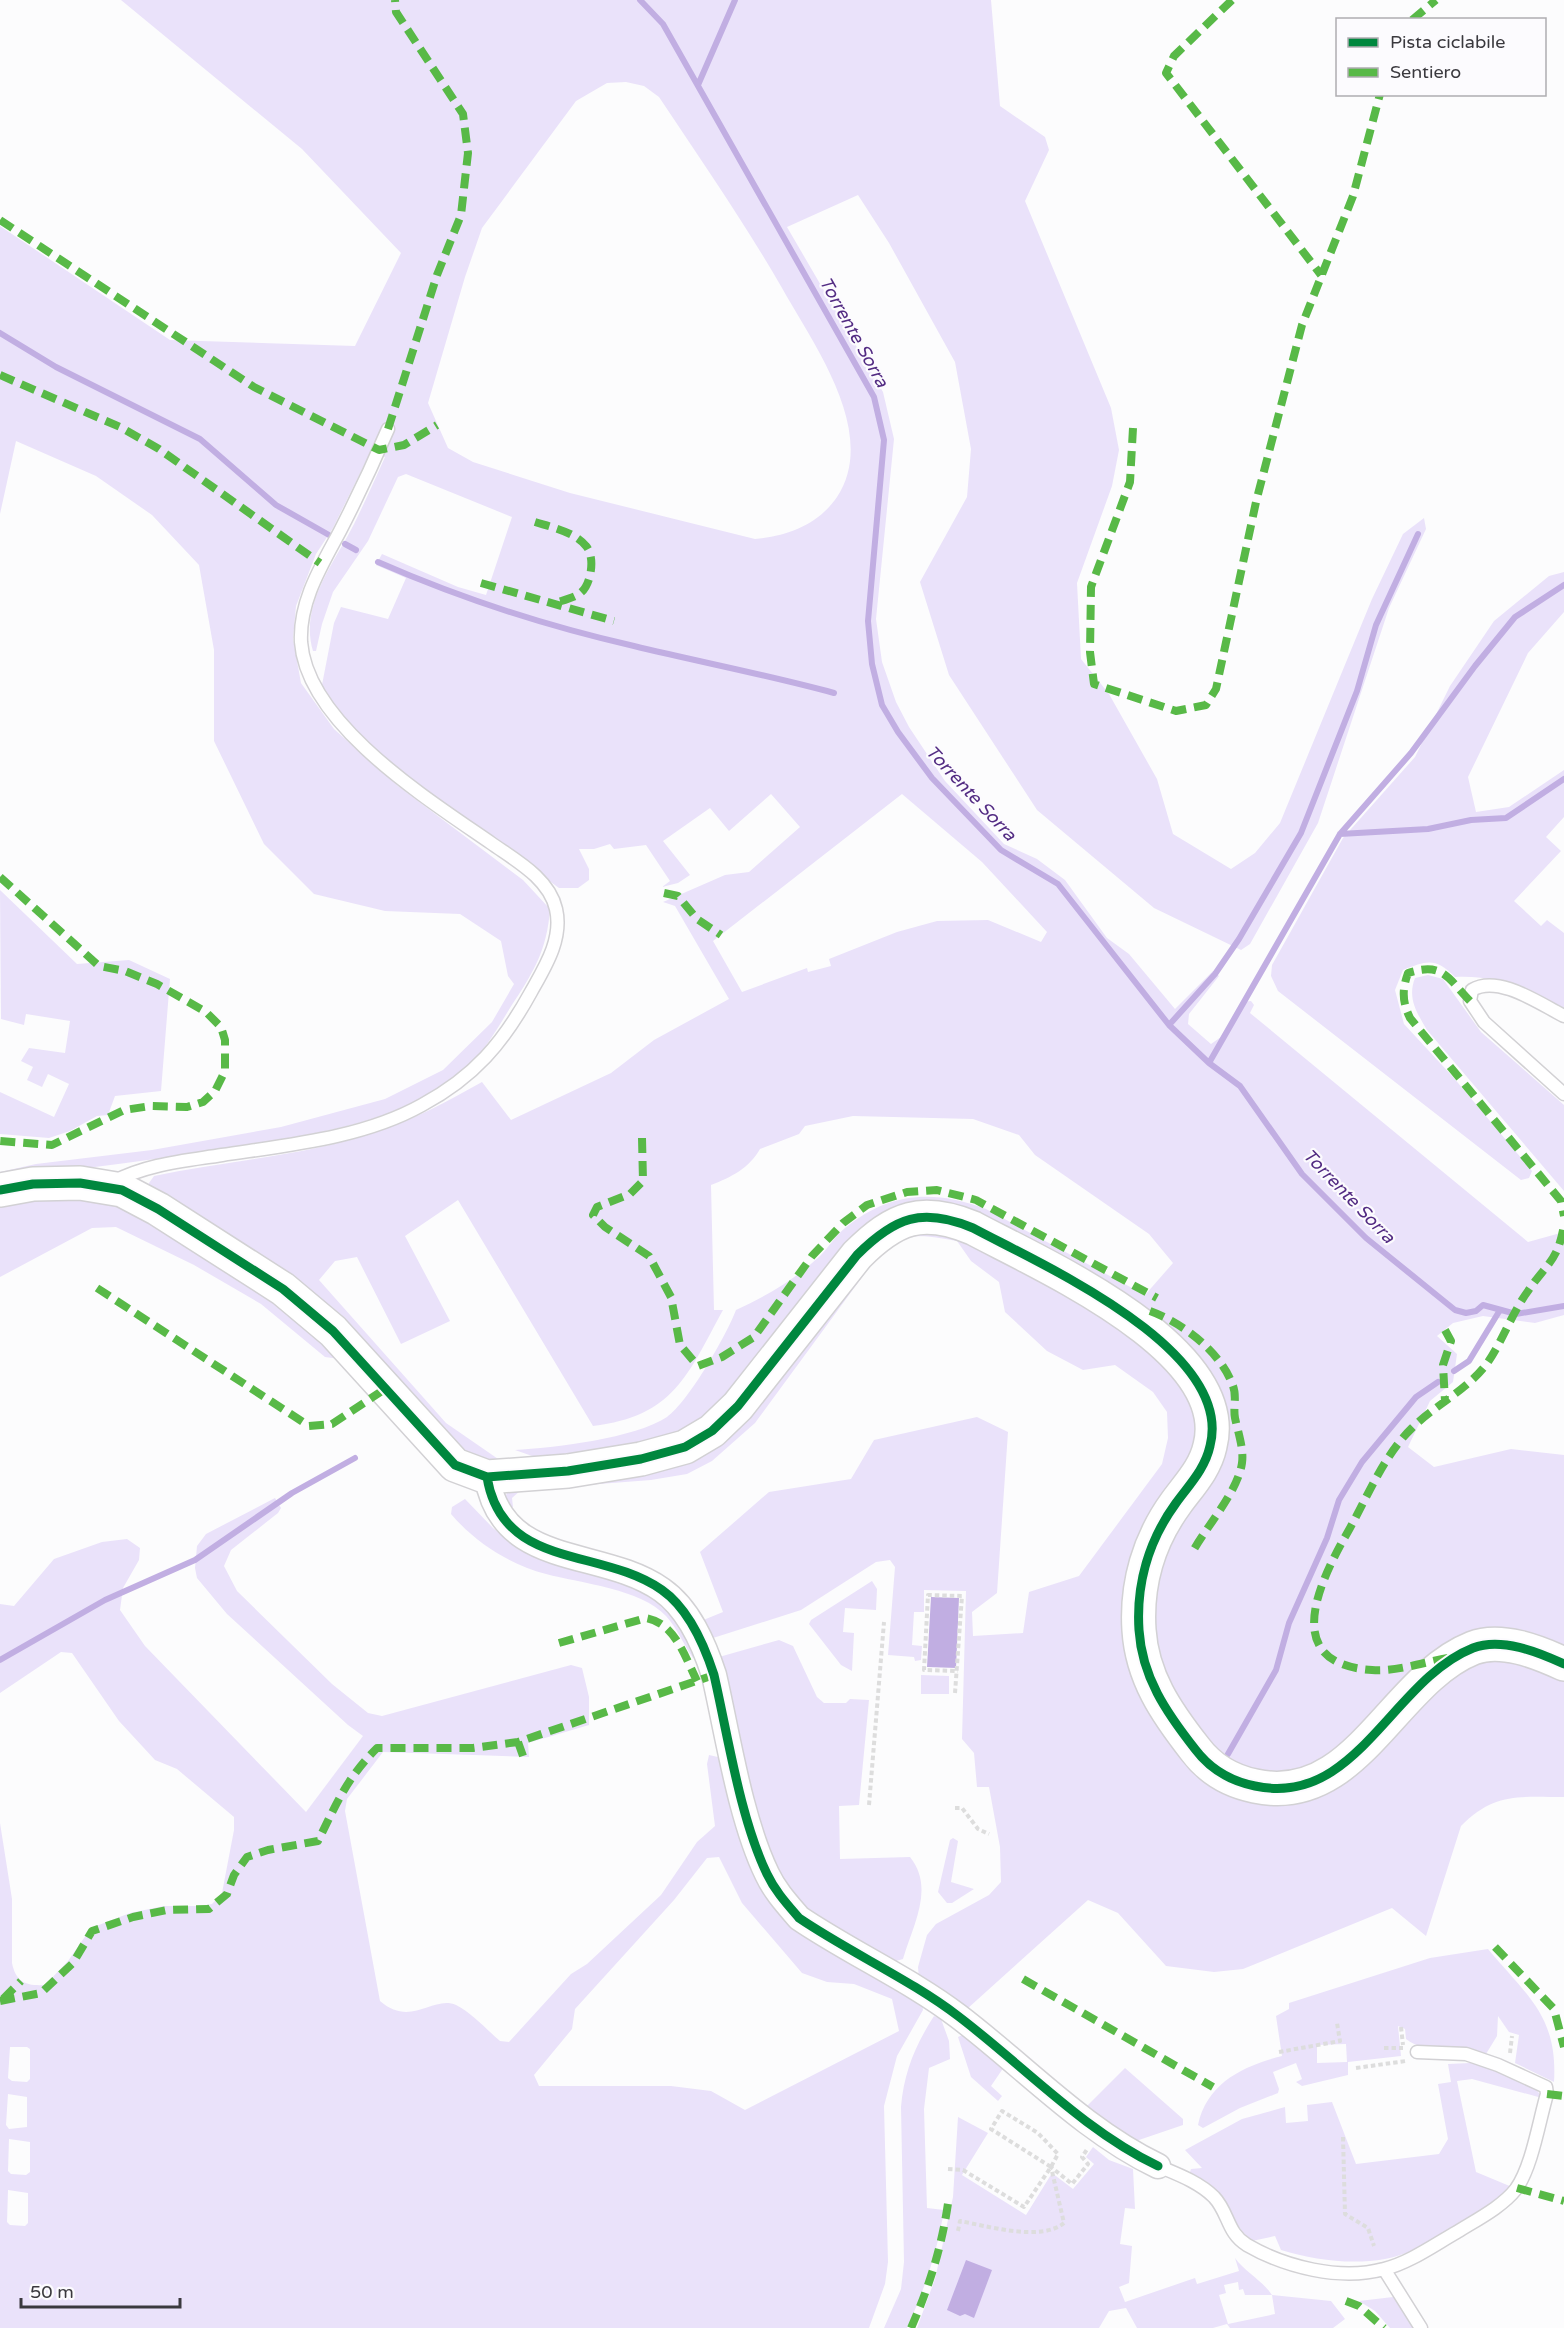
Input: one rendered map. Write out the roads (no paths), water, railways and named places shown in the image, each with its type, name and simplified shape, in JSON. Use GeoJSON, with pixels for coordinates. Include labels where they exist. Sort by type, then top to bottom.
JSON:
{"type":"FeatureCollection","features":[{"type":"Feature","properties":{"kind":"street"},"geometry":{"type":"LineString","coordinates":[[0,1190],[33,1184],[80,1183],[122,1190],[158,1209],[283,1288],[333,1331],[455,1465],[487,1477],[568,1471],[641,1459],[685,1448],[712,1431],[738,1406],[857,1255],[876,1236],[897,1223],[920,1216],[935,1216],[973,1228],[1115,1306],[1170,1349],[1192,1374],[1206,1397],[1212,1422],[1211,1444],[1203,1467],[1167,1516],[1155,1538],[1145,1564],[1139,1596],[1138,1628],[1141,1656],[1154,1690],[1179,1729],[1198,1753],[1218,1772],[1242,1783],[1268,1789],[1295,1788],[1319,1779],[1338,1768],[1357,1752],[1436,1671],[1454,1657],[1476,1647],[1498,1644],[1522,1649],[1564,1664]]}},
{"type":"Feature","properties":{"kind":"street"},"geometry":{"type":"LineString","coordinates":[[487,1477],[490,1498],[501,1518],[516,1532],[537,1545],[619,1570],[661,1589],[673,1599],[691,1624],[706,1650],[714,1675],[754,1840],[767,1874],[781,1898],[799,1918],[957,2014],[1096,2128],[1126,2149],[1158,2166]]}},
{"type":"Feature","properties":{"kind":"lane"},"geometry":{"type":"LineString","coordinates":[[104,1187],[134,1172],[155,1165],[287,1145],[370,1126],[421,1106],[471,1075],[505,1035],[545,967],[556,939],[556,910],[549,891],[530,871],[405,783],[344,727],[311,683],[301,642],[305,607],[321,563],[339,533],[388,429]]}},
{"type":"Feature","properties":{"kind":"lane"},"geometry":{"type":"LineString","coordinates":[[1564,1016],[1504,987],[1480,985],[1472,990],[1470,1000],[1484,1022],[1564,1094]]}},
{"type":"Feature","properties":{"kind":"lane"},"geometry":{"type":"LineString","coordinates":[[0,1205],[33,1184]]}},
{"type":"Feature","properties":{"kind":"lane"},"geometry":{"type":"LineString","coordinates":[[1158,2166],[1192,2181],[1214,2198],[1225,2214],[1234,2237],[1249,2246],[1305,2268],[1333,2271],[1384,2269],[1426,2250],[1505,2200],[1516,2188],[1525,2170],[1547,2094],[1545,2087],[1484,2059],[1466,2054],[1417,2052]]}},
{"type":"Feature","properties":{"kind":"lane"},"geometry":{"type":"LineString","coordinates":[[1384,2269],[1421,2328]]}},
{"type":"Feature","properties":{"kind":"waterway","name":"Torrente Sorra"},"geometry":{"type":"LineString","coordinates":[[640,0],[663,24],[874,397],[884,440],[868,621],[872,664],[882,705],[898,732],[932,778],[1001,850],[1058,884],[1169,1025],[1209,1063],[1240,1086],[1302,1174],[1366,1238],[1455,1310],[1466,1313],[1476,1311],[1483,1305],[1516,1314],[1564,1306]]}},
{"type":"Feature","properties":{"kind":"waterway"},"geometry":{"type":"LineString","coordinates":[[698,85],[735,0]]}},
{"type":"Feature","properties":{"kind":"waterway"},"geometry":{"type":"LineString","coordinates":[[0,333],[56,367],[200,439],[276,505],[329,535]]}},
{"type":"Feature","properties":{"kind":"waterway"},"geometry":{"type":"LineString","coordinates":[[1169,1025],[1215,974],[1239,939],[1301,833],[1357,691],[1376,625],[1418,534]]}},
{"type":"Feature","properties":{"kind":"waterway"},"geometry":{"type":"LineString","coordinates":[[345,544],[356,550]]}},
{"type":"Feature","properties":{"kind":"waterway"},"geometry":{"type":"LineString","coordinates":[[378,562],[472,599],[568,630],[834,693]]}},
{"type":"Feature","properties":{"kind":"waterway"},"geometry":{"type":"LineString","coordinates":[[1209,1063],[1340,834],[1411,753],[1475,666],[1515,617],[1564,585]]}},
{"type":"Feature","properties":{"kind":"waterway"},"geometry":{"type":"LineString","coordinates":[[1340,834],[1428,829],[1471,820],[1506,818],[1564,779]]}},
{"type":"Feature","properties":{"kind":"waterway"},"geometry":{"type":"LineString","coordinates":[[1454,1371],[1469,1361],[1500,1310]]}},
{"type":"Feature","properties":{"kind":"waterway"},"geometry":{"type":"LineString","coordinates":[[1228,1754],[1276,1670],[1289,1623],[1327,1538],[1339,1500],[1362,1462],[1416,1397],[1438,1382]]}},
{"type":"Feature","properties":{"kind":"waterway"},"geometry":{"type":"LineString","coordinates":[[0,1660],[105,1600],[195,1560],[292,1493],[355,1458]]}}]}
